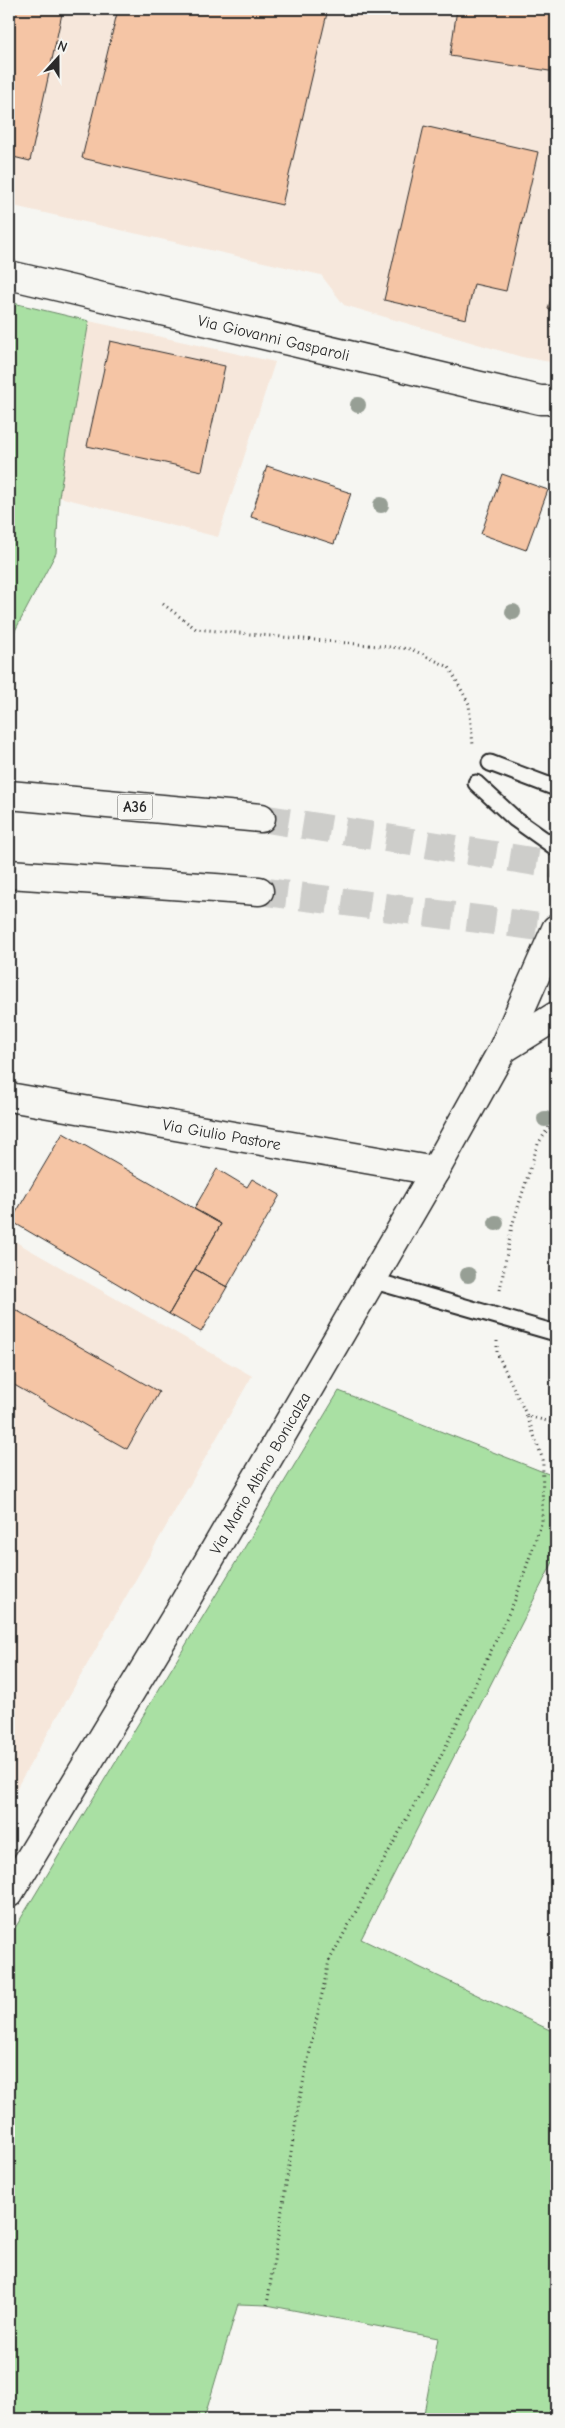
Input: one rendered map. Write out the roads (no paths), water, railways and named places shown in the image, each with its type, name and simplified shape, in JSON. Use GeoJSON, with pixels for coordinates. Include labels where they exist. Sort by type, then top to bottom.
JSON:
{"type":"FeatureCollection","features":[{"type":"Feature","properties":{"kind":"main road","name":"Via Giovanni Gasparoli"},"geometry":{"type":"LineString","coordinates":[[9,276],[551,404]]}},
{"type":"Feature","properties":{"kind":"main road","name":"A36"},"geometry":{"type":"LineString","coordinates":[[9,795],[261,818]]}},
{"type":"Feature","properties":{"kind":"main road"},"geometry":{"type":"LineString","coordinates":[[9,874],[259,890]]}},
{"type":"Feature","properties":{"kind":"main road","name":"Via Mario Albino Bonicalza"},"geometry":{"type":"LineString","coordinates":[[9,1893],[180,1610],[435,1172],[503,1049],[556,929]]}},
{"type":"Feature","properties":{"kind":"main road","name":"Via Mario Albino Bonicalza"},"geometry":{"type":"LineString","coordinates":[[503,1049],[556,1016]]}},
{"type":"Feature","properties":{"kind":"main road","name":"Via Giulio Pastore"},"geometry":{"type":"LineString","coordinates":[[9,1097],[435,1172]]}},
{"type":"Feature","properties":{"kind":"lane"},"geometry":{"type":"LineString","coordinates":[[490,763],[556,788]]}},
{"type":"Feature","properties":{"kind":"lane"},"geometry":{"type":"LineString","coordinates":[[476,783],[515,819],[556,848]]}},
{"type":"Feature","properties":{"kind":"lane"},"geometry":{"type":"LineString","coordinates":[[372,1280],[556,1333]]}},
{"type":"Feature","properties":{"kind":"tunnel"},"geometry":{"type":"LineString","coordinates":[[261,818],[556,865]]}},
{"type":"Feature","properties":{"kind":"tunnel"},"geometry":{"type":"LineString","coordinates":[[259,891],[556,929]]}}]}
